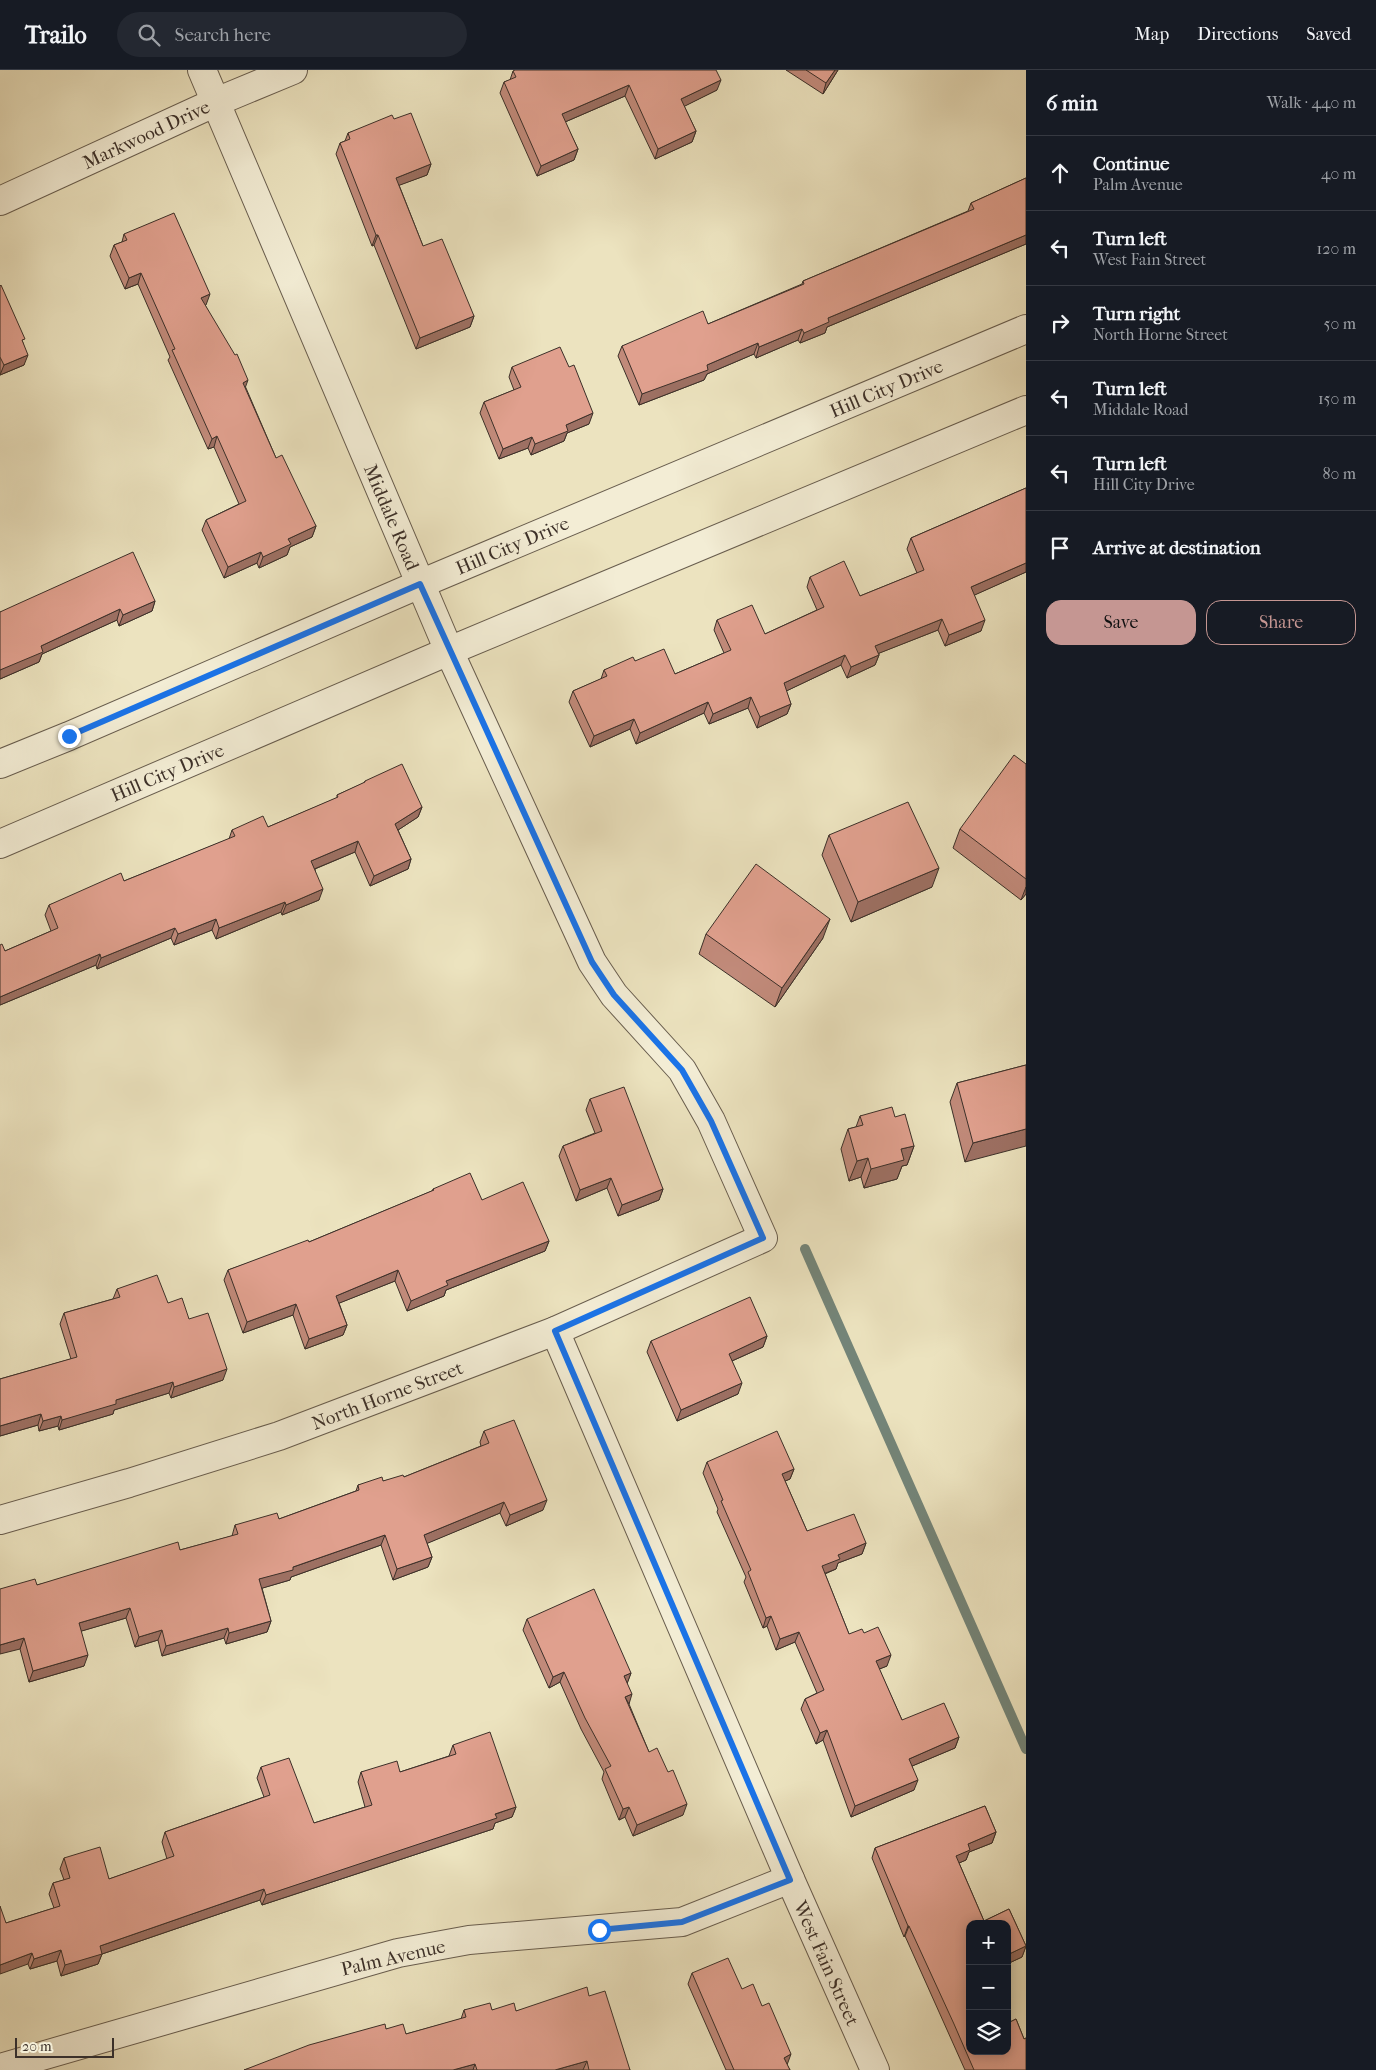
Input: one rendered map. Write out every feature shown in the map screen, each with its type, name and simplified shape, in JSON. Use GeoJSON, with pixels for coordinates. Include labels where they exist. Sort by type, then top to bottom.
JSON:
{"type":"FeatureCollection","features":[{"type":"Feature","properties":{"kind":"street","name":"Middale Road"},"geometry":{"type":"LineString","coordinates":[[202,70],[420,584],[592,962],[614,995],[682,1070],[711,1121],[763,1238]]}},
{"type":"Feature","properties":{"kind":"street","name":"Markwood Drive"},"geometry":{"type":"LineString","coordinates":[[0,201],[216,102],[294,70]]}},
{"type":"Feature","properties":{"kind":"street","name":"Hill City Drive"},"geometry":{"type":"LineString","coordinates":[[0,764],[420,584],[1026,329]]}},
{"type":"Feature","properties":{"kind":"street","name":"Hill City Drive"},"geometry":{"type":"LineString","coordinates":[[0,844],[450,651],[1026,410]]}},
{"type":"Feature","properties":{"kind":"street","name":"North Horne Street"},"geometry":{"type":"LineString","coordinates":[[0,1520],[129,1483],[279,1436],[555,1331],[763,1238]]}},
{"type":"Feature","properties":{"kind":"street","name":"West Fain Street"},"geometry":{"type":"LineString","coordinates":[[555,1331],[790,1880],[875,2070]]}},
{"type":"Feature","properties":{"kind":"street","name":"Palm Avenue"},"geometry":{"type":"LineString","coordinates":[[0,2068],[398,1953],[469,1940],[682,1922],[790,1880]]}},
{"type":"Feature","properties":{"kind":"building"},"geometry":{"type":"Polygon","coordinates":[[[716,70],[721,80],[681,99],[696,131],[658,149],[629,85],[562,114],[578,149],[541,166],[504,82],[516,77],[513,71],[716,70]]]}},
{"type":"Feature","properties":{"kind":"building"},"geometry":{"type":"Polygon","coordinates":[[[806,70],[835,70],[826,83],[806,70]]]}},
{"type":"Feature","properties":{"kind":"building"},"geometry":{"type":"Polygon","coordinates":[[[411,113],[431,164],[396,178],[423,246],[442,239],[474,316],[420,338],[378,235],[376,235],[340,143],[350,139],[348,133],[392,115],[394,119],[411,113]]]}},
{"type":"Feature","properties":{"kind":"building"},"geometry":{"type":"Polygon","coordinates":[[[1026,178],[1026,235],[828,318],[829,322],[804,333],[802,329],[759,347],[758,343],[707,365],[708,370],[642,394],[622,346],[703,311],[708,324],[804,284],[803,281],[974,209],[971,203],[1026,178]]]}},
{"type":"Feature","properties":{"kind":"building"},"geometry":{"type":"Polygon","coordinates":[[[174,213],[210,294],[201,298],[235,355],[237,354],[248,380],[243,383],[276,458],[282,455],[316,526],[288,539],[291,544],[263,557],[261,552],[228,567],[206,520],[246,501],[217,436],[212,439],[172,350],[175,349],[141,273],[129,278],[114,245],[127,240],[124,234],[174,213]]]}},
{"type":"Feature","properties":{"kind":"building"},"geometry":{"type":"Polygon","coordinates":[[[1,285],[25,339],[22,340],[28,355],[4,365],[0,357],[1,285]]]}},
{"type":"Feature","properties":{"kind":"building"},"geometry":{"type":"Polygon","coordinates":[[[560,347],[569,367],[574,365],[593,413],[566,425],[568,431],[535,444],[532,437],[503,449],[484,402],[521,387],[512,367],[560,347]]]}},
{"type":"Feature","properties":{"kind":"building"},"geometry":{"type":"Polygon","coordinates":[[[1026,488],[1026,563],[971,587],[985,620],[949,635],[942,619],[875,646],[879,655],[851,667],[845,655],[784,683],[791,704],[760,717],[751,697],[713,714],[708,702],[640,733],[634,719],[594,736],[573,691],[607,676],[604,670],[633,657],[635,661],[664,649],[675,674],[731,650],[717,620],[752,605],[765,634],[824,607],[810,577],[844,561],[860,596],[924,570],[911,538],[1026,488]]]}},
{"type":"Feature","properties":{"kind":"building"},"geometry":{"type":"Polygon","coordinates":[[[133,552],[155,601],[123,615],[120,609],[41,646],[43,652],[0,670],[0,612],[133,552]]]}},
{"type":"Feature","properties":{"kind":"building"},"geometry":{"type":"Polygon","coordinates":[[[1014,755],[1026,764],[1026,879],[960,829],[1014,755]]]}},
{"type":"Feature","properties":{"kind":"building"},"geometry":{"type":"Polygon","coordinates":[[[402,764],[422,807],[395,824],[411,859],[374,876],[358,841],[311,861],[323,889],[286,905],[285,902],[219,928],[216,919],[178,934],[175,928],[101,958],[100,954],[0,997],[0,945],[2,944],[5,951],[58,928],[49,905],[121,873],[124,881],[235,836],[232,830],[263,816],[268,827],[338,797],[337,795],[402,764]]]}},
{"type":"Feature","properties":{"kind":"building"},"geometry":{"type":"Polygon","coordinates":[[[908,802],[939,868],[858,902],[829,835],[908,802]]]}},
{"type":"Feature","properties":{"kind":"building"},"geometry":{"type":"Polygon","coordinates":[[[756,864],[830,919],[782,988],[706,934],[756,864]]]}},
{"type":"Feature","properties":{"kind":"building"},"geometry":{"type":"Polygon","coordinates":[[[1026,1065],[1026,1129],[973,1143],[957,1083],[1026,1065]]]}},
{"type":"Feature","properties":{"kind":"building"},"geometry":{"type":"Polygon","coordinates":[[[624,1087],[663,1189],[622,1205],[611,1178],[580,1190],[563,1146],[602,1131],[590,1099],[624,1087]]]}},
{"type":"Feature","properties":{"kind":"building"},"geometry":{"type":"Polygon","coordinates":[[[892,1107],[895,1117],[905,1114],[914,1146],[901,1149],[904,1160],[871,1169],[868,1158],[857,1161],[848,1129],[863,1125],[860,1116],[892,1107]]]}},
{"type":"Feature","properties":{"kind":"building"},"geometry":{"type":"Polygon","coordinates":[[[470,1173],[482,1200],[523,1182],[549,1241],[446,1281],[448,1285],[411,1301],[398,1270],[336,1296],[347,1325],[309,1339],[296,1304],[247,1322],[228,1270],[308,1240],[309,1242],[470,1173]]]}},
{"type":"Feature","properties":{"kind":"building"},"geometry":{"type":"Polygon","coordinates":[[[157,1275],[168,1303],[182,1298],[189,1319],[208,1313],[227,1369],[174,1387],[173,1382],[116,1400],[116,1404],[62,1420],[61,1416],[43,1421],[41,1414],[0,1426],[0,1379],[77,1357],[64,1313],[120,1297],[117,1289],[157,1275]]]}},
{"type":"Feature","properties":{"kind":"building"},"geometry":{"type":"Polygon","coordinates":[[[750,1297],[767,1336],[729,1354],[742,1383],[681,1410],[651,1341],[750,1297]]]}},
{"type":"Feature","properties":{"kind":"building"},"geometry":{"type":"Polygon","coordinates":[[[514,1420],[547,1500],[510,1515],[504,1502],[424,1535],[432,1557],[397,1569],[385,1535],[293,1567],[293,1570],[259,1579],[271,1621],[229,1633],[228,1628],[166,1646],[162,1630],[139,1637],[130,1608],[79,1623],[88,1655],[33,1671],[24,1638],[0,1645],[0,1589],[35,1579],[37,1585],[178,1542],[180,1550],[238,1534],[235,1525],[277,1513],[279,1519],[359,1490],[358,1485],[382,1477],[383,1481],[403,1475],[404,1477],[489,1443],[484,1431],[514,1420]]]}},
{"type":"Feature","properties":{"kind":"building"},"geometry":{"type":"Polygon","coordinates":[[[777,1431],[794,1469],[782,1474],[807,1531],[854,1514],[866,1543],[838,1555],[840,1559],[822,1566],[849,1634],[862,1629],[864,1633],[878,1627],[891,1655],[876,1661],[902,1720],[944,1703],[959,1737],[909,1759],[918,1780],[855,1806],[827,1730],[820,1733],[805,1699],[824,1690],[799,1632],[780,1639],[771,1616],[766,1618],[748,1572],[751,1570],[721,1501],[723,1500],[707,1462],[777,1431]]]}},
{"type":"Feature","properties":{"kind":"building"},"geometry":{"type":"Polygon","coordinates":[[[594,1589],[631,1673],[624,1676],[632,1694],[625,1697],[649,1752],[657,1748],[668,1772],[673,1770],[687,1804],[637,1825],[629,1807],[623,1809],[605,1769],[611,1766],[585,1718],[564,1672],[553,1677],[527,1619],[594,1589]]]}},
{"type":"Feature","properties":{"kind":"building"},"geometry":{"type":"Polygon","coordinates":[[[490,1732],[516,1807],[495,1814],[497,1818],[266,1895],[264,1889],[100,1946],[102,1954],[65,1965],[61,1950],[34,1959],[32,1953],[0,1965],[0,1906],[6,1923],[60,1906],[53,1883],[70,1878],[64,1858],[100,1847],[109,1879],[174,1856],[165,1832],[270,1795],[261,1767],[289,1758],[314,1823],[372,1805],[361,1772],[397,1761],[400,1772],[456,1754],[453,1745],[490,1732]]]}},
{"type":"Feature","properties":{"kind":"building"},"geometry":{"type":"Polygon","coordinates":[[[985,1806],[996,1832],[968,1844],[970,1850],[956,1856],[984,1920],[966,1920],[966,2052],[908,1926],[875,1848],[985,1806]]]}},
{"type":"Feature","properties":{"kind":"building"},"geometry":{"type":"Polygon","coordinates":[[[1009,1909],[1026,1946],[1011,1953],[1011,1920],[986,1920],[1009,1909]]]}},
{"type":"Feature","properties":{"kind":"building"},"geometry":{"type":"Polygon","coordinates":[[[728,1958],[742,1989],[753,1984],[762,2006],[769,2003],[791,2054],[784,2058],[790,2070],[734,2070],[692,1973],[728,1958]]]}},
{"type":"Feature","properties":{"kind":"building"},"geometry":{"type":"Polygon","coordinates":[[[587,1987],[589,1996],[605,1991],[630,2070],[589,2070],[587,2061],[555,2070],[477,2070],[475,2064],[453,2070],[244,2070],[309,2045],[385,2024],[386,2029],[403,2024],[406,2034],[466,2017],[464,2010],[490,2003],[492,2010],[514,2003],[516,2011],[587,1987]]]}},
{"type":"Feature","properties":{"kind":"building"},"geometry":{"type":"Polygon","coordinates":[[[1016,2019],[1024,2039],[1026,2038],[1026,2070],[974,2070],[967,2055],[1011,2055],[1011,2022],[1016,2019]]]}},
{"type":"Feature","properties":{"kind":"waterway"},"geometry":{"type":"LineString","coordinates":[[805,1249],[1026,1749]]}},
{"type":"Feature","properties":{"kind":"route"},"geometry":{"type":"LineString","coordinates":[[69,736],[420,584],[592,962],[614,995],[682,1070],[711,1121],[763,1238],[555,1331],[790,1880],[682,1922],[599,1930]]}}]}
